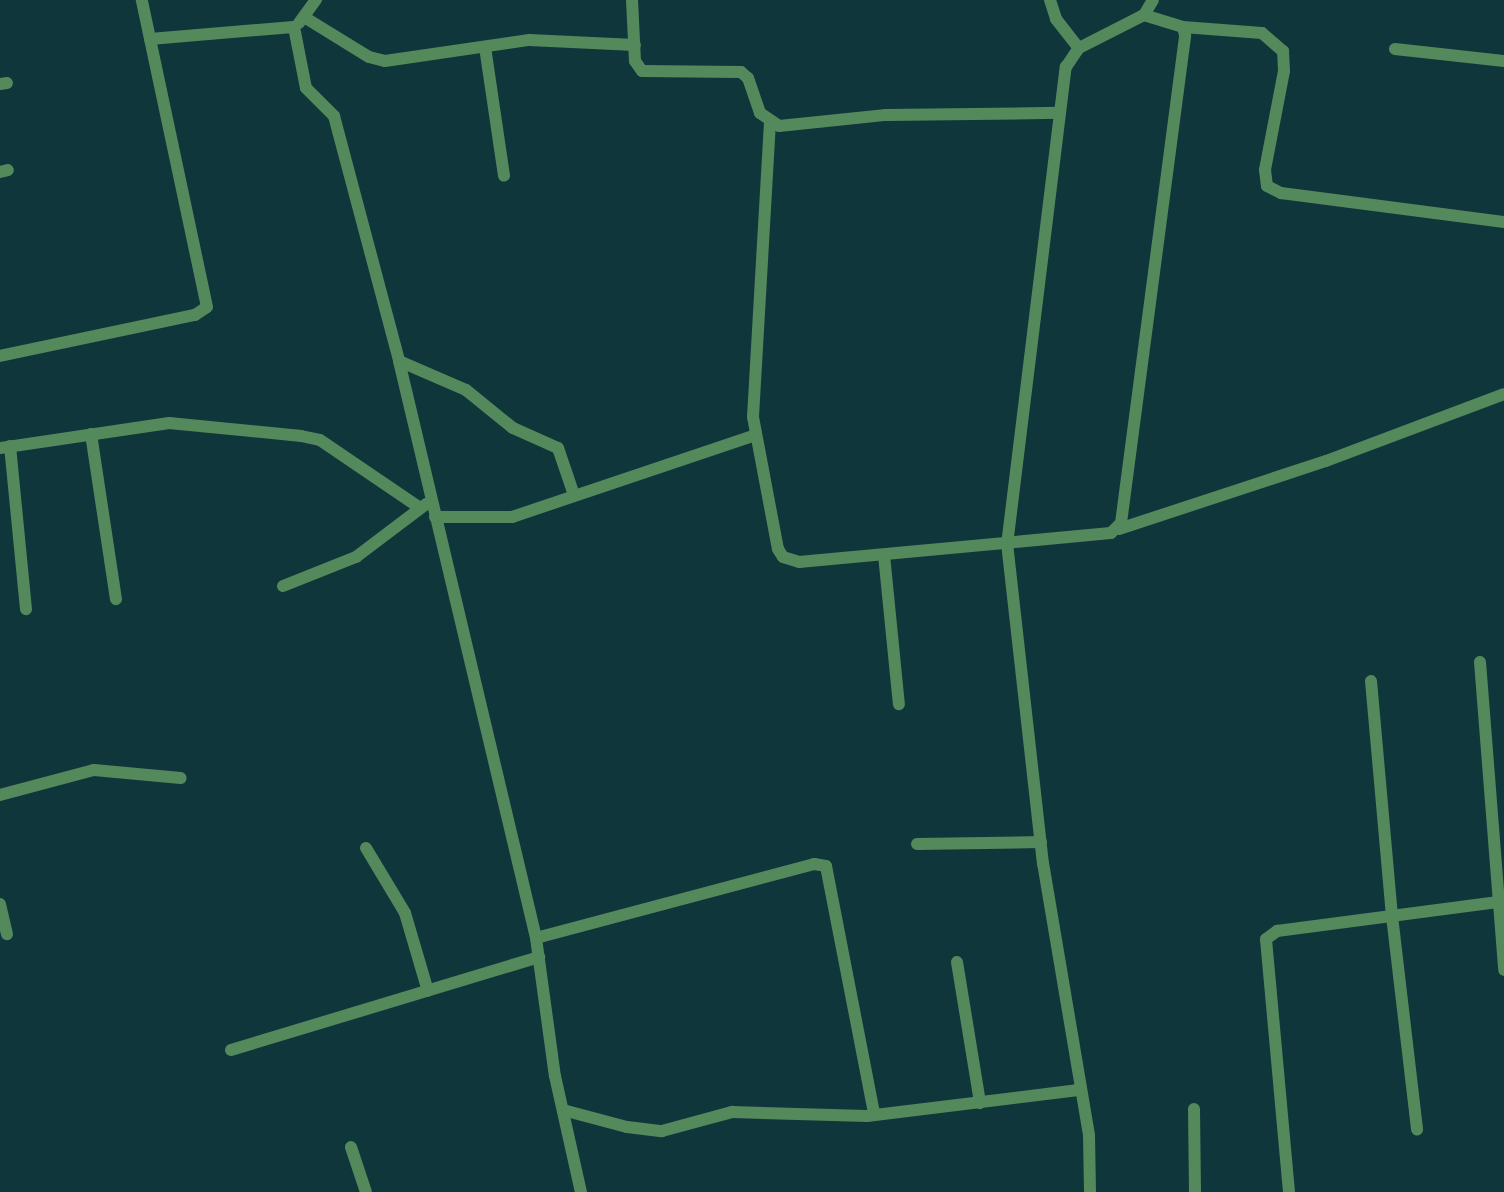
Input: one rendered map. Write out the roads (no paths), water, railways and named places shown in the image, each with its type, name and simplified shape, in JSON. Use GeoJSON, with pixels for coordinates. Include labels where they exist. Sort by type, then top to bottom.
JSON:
{"type":"FeatureCollection","features":[{"type":"Feature","properties":{"kind":"street"},"geometry":{"type":"LineString","coordinates":[[0,356],[195,315],[207,307],[142,0]]}},
{"type":"Feature","properties":{"kind":"street"},"geometry":{"type":"LineString","coordinates":[[150,39],[294,27],[316,0]]}},
{"type":"Feature","properties":{"kind":"street"},"geometry":{"type":"LineString","coordinates":[[632,0],[635,61],[642,71],[741,72],[748,78],[760,113],[771,122],[788,127],[886,115],[1060,112]]}},
{"type":"Feature","properties":{"kind":"street"},"geometry":{"type":"LineString","coordinates":[[1050,0],[1056,19],[1079,48]]}},
{"type":"Feature","properties":{"kind":"street"},"geometry":{"type":"LineString","coordinates":[[1090,1192],[1089,1135],[1041,842],[1007,545],[1066,67],[1079,48],[1144,15],[1153,0]]}},
{"type":"Feature","properties":{"kind":"street"},"geometry":{"type":"LineString","coordinates":[[1144,15],[1183,27],[1262,33],[1283,51],[1284,71],[1265,170],[1267,186],[1281,193],[1504,222]]}},
{"type":"Feature","properties":{"kind":"street"},"geometry":{"type":"LineString","coordinates":[[304,17],[369,57],[385,61],[536,40],[635,45]]}},
{"type":"Feature","properties":{"kind":"street"},"geometry":{"type":"LineString","coordinates":[[294,27],[306,88],[334,116],[399,361],[536,938],[563,1110],[581,1192]]}},
{"type":"Feature","properties":{"kind":"street"},"geometry":{"type":"LineString","coordinates":[[1119,529],[1185,35],[1183,27]]}},
{"type":"Feature","properties":{"kind":"street"},"geometry":{"type":"LineString","coordinates":[[485,46],[504,176]]}},
{"type":"Feature","properties":{"kind":"street"},"geometry":{"type":"LineString","coordinates":[[1395,49],[1504,61]]}},
{"type":"Feature","properties":{"kind":"street"},"geometry":{"type":"LineString","coordinates":[[771,122],[755,435],[777,549],[783,557],[800,562],[1007,545],[1111,533],[1326,461],[1504,394]]}},
{"type":"Feature","properties":{"kind":"street"},"geometry":{"type":"LineString","coordinates":[[399,361],[466,390],[513,428],[558,448],[574,495]]}},
{"type":"Feature","properties":{"kind":"street"},"geometry":{"type":"LineString","coordinates":[[26,609],[5,447],[169,423],[310,438],[420,508]]}},
{"type":"Feature","properties":{"kind":"street"},"geometry":{"type":"LineString","coordinates":[[92,434],[116,599]]}},
{"type":"Feature","properties":{"kind":"street"},"geometry":{"type":"LineString","coordinates":[[435,517],[506,518],[755,435]]}},
{"type":"Feature","properties":{"kind":"street"},"geometry":{"type":"LineString","coordinates":[[283,586],[356,556],[431,499]]}},
{"type":"Feature","properties":{"kind":"street"},"geometry":{"type":"LineString","coordinates":[[884,555],[899,704]]}},
{"type":"Feature","properties":{"kind":"street"},"geometry":{"type":"LineString","coordinates":[[1480,662],[1504,970]]}},
{"type":"Feature","properties":{"kind":"street"},"geometry":{"type":"LineString","coordinates":[[1371,681],[1392,916],[1417,1130]]}},
{"type":"Feature","properties":{"kind":"street"},"geometry":{"type":"LineString","coordinates":[[0,795],[94,770],[181,778]]}},
{"type":"Feature","properties":{"kind":"street"},"geometry":{"type":"LineString","coordinates":[[917,844],[1041,842]]}},
{"type":"Feature","properties":{"kind":"street"},"geometry":{"type":"LineString","coordinates":[[366,848],[405,913],[428,991]]}},
{"type":"Feature","properties":{"kind":"street"},"geometry":{"type":"LineString","coordinates":[[536,938],[814,864],[826,866],[873,1114]]}},
{"type":"Feature","properties":{"kind":"street"},"geometry":{"type":"LineString","coordinates":[[1289,1192],[1266,939],[1277,931],[1500,901]]}},
{"type":"Feature","properties":{"kind":"street"},"geometry":{"type":"LineString","coordinates":[[0,903],[8,934]]}},
{"type":"Feature","properties":{"kind":"street"},"geometry":{"type":"LineString","coordinates":[[231,1050],[539,957]]}},
{"type":"Feature","properties":{"kind":"street"},"geometry":{"type":"LineString","coordinates":[[957,962],[980,1103]]}},
{"type":"Feature","properties":{"kind":"street"},"geometry":{"type":"LineString","coordinates":[[563,1110],[648,1132],[732,1112],[873,1114],[1080,1090]]}},
{"type":"Feature","properties":{"kind":"street"},"geometry":{"type":"LineString","coordinates":[[1194,1109],[1195,1192]]}},
{"type":"Feature","properties":{"kind":"street"},"geometry":{"type":"LineString","coordinates":[[351,1146],[366,1192]]}}]}
